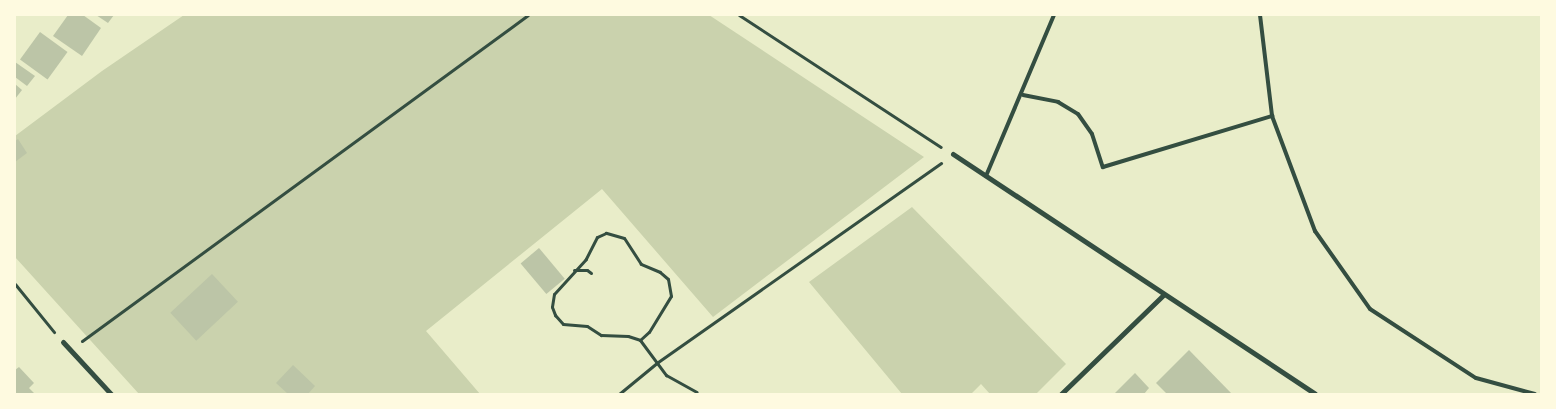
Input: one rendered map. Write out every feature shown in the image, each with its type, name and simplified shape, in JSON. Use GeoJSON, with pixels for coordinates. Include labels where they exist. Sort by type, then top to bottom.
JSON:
{"type":"FeatureCollection","features":[{"type":"Feature","properties":{"kind":"street"},"geometry":{"type":"LineString","coordinates":[[953,154],[1315,394]]}},
{"type":"Feature","properties":{"kind":"street"},"geometry":{"type":"LineString","coordinates":[[1061,394],[1163,295]]}},
{"type":"Feature","properties":{"kind":"street"},"geometry":{"type":"LineString","coordinates":[[62,342],[111,394]]}},
{"type":"Feature","properties":{"kind":"lane"},"geometry":{"type":"LineString","coordinates":[[986,177],[1023,94],[1054,15]]}},
{"type":"Feature","properties":{"kind":"lane"},"geometry":{"type":"LineString","coordinates":[[1260,15],[1272,116],[1315,231],[1370,309],[1476,378],[1535,394]]}},
{"type":"Feature","properties":{"kind":"lane"},"geometry":{"type":"LineString","coordinates":[[1023,94],[1058,102],[1078,114],[1092,134],[1103,167],[1272,116]]}},
{"type":"Feature","properties":{"kind":"path"},"geometry":{"type":"LineString","coordinates":[[70,350],[528,15]]}},
{"type":"Feature","properties":{"kind":"path"},"geometry":{"type":"LineString","coordinates":[[618,394],[658,362],[953,154],[739,15]]}},
{"type":"Feature","properties":{"kind":"path"},"geometry":{"type":"LineString","coordinates":[[640,340],[649,332],[671,296],[668,280],[660,272],[641,264],[624,238],[606,233],[597,237],[586,259],[561,284],[554,294],[552,307],[563,324],[640,340],[666,375],[697,392]]}},
{"type":"Feature","properties":{"kind":"path"},"geometry":{"type":"LineString","coordinates":[[573,270],[587,270],[591,273]]}},
{"type":"Feature","properties":{"kind":"path"},"geometry":{"type":"LineString","coordinates":[[15,284],[62,342]]}},
{"type":"Feature","properties":{"kind":"green space"},"geometry":{"type":"Polygon","coordinates":[[[184,15],[709,15],[924,157],[713,317],[602,189],[426,331],[480,394],[139,394],[15,257],[15,136],[102,71],[184,15]]]}},
{"type":"Feature","properties":{"kind":"green space"},"geometry":{"type":"Polygon","coordinates":[[[912,207],[1066,364],[1036,394],[990,394],[981,384],[971,394],[902,394],[809,282],[912,207]]]}},
{"type":"Feature","properties":{"kind":"building"},"geometry":{"type":"Polygon","coordinates":[[[68,15],[83,15],[101,28],[82,56],[53,36],[68,15]]]}},
{"type":"Feature","properties":{"kind":"building"},"geometry":{"type":"Polygon","coordinates":[[[96,15],[114,15],[108,23],[96,15]]]}},
{"type":"Feature","properties":{"kind":"building"},"geometry":{"type":"Polygon","coordinates":[[[40,32],[68,52],[48,79],[20,60],[40,32]]]}},
{"type":"Feature","properties":{"kind":"building"},"geometry":{"type":"Polygon","coordinates":[[[15,62],[35,76],[27,86],[15,77],[15,62]]]}},
{"type":"Feature","properties":{"kind":"building"},"geometry":{"type":"Polygon","coordinates":[[[15,84],[22,90],[15,99],[15,84]]]}},
{"type":"Feature","properties":{"kind":"building"},"geometry":{"type":"Polygon","coordinates":[[[18,139],[27,153],[15,162],[15,141],[18,139]]]}},
{"type":"Feature","properties":{"kind":"building"},"geometry":{"type":"Polygon","coordinates":[[[539,248],[565,279],[546,294],[521,263],[539,248]]]}},
{"type":"Feature","properties":{"kind":"building"},"geometry":{"type":"Polygon","coordinates":[[[212,274],[238,302],[196,341],[170,313],[212,274]]]}},
{"type":"Feature","properties":{"kind":"building"},"geometry":{"type":"Polygon","coordinates":[[[1189,350],[1232,394],[1167,394],[1156,383],[1189,350]]]}},
{"type":"Feature","properties":{"kind":"building"},"geometry":{"type":"Polygon","coordinates":[[[293,365],[315,386],[308,394],[288,394],[276,383],[293,365]]]}},
{"type":"Feature","properties":{"kind":"building"},"geometry":{"type":"Polygon","coordinates":[[[19,367],[34,383],[29,388],[35,394],[15,394],[15,370],[19,367]]]}},
{"type":"Feature","properties":{"kind":"building"},"geometry":{"type":"Polygon","coordinates":[[[1135,373],[1149,388],[1144,394],[1114,394],[1135,373]]]}}]}
